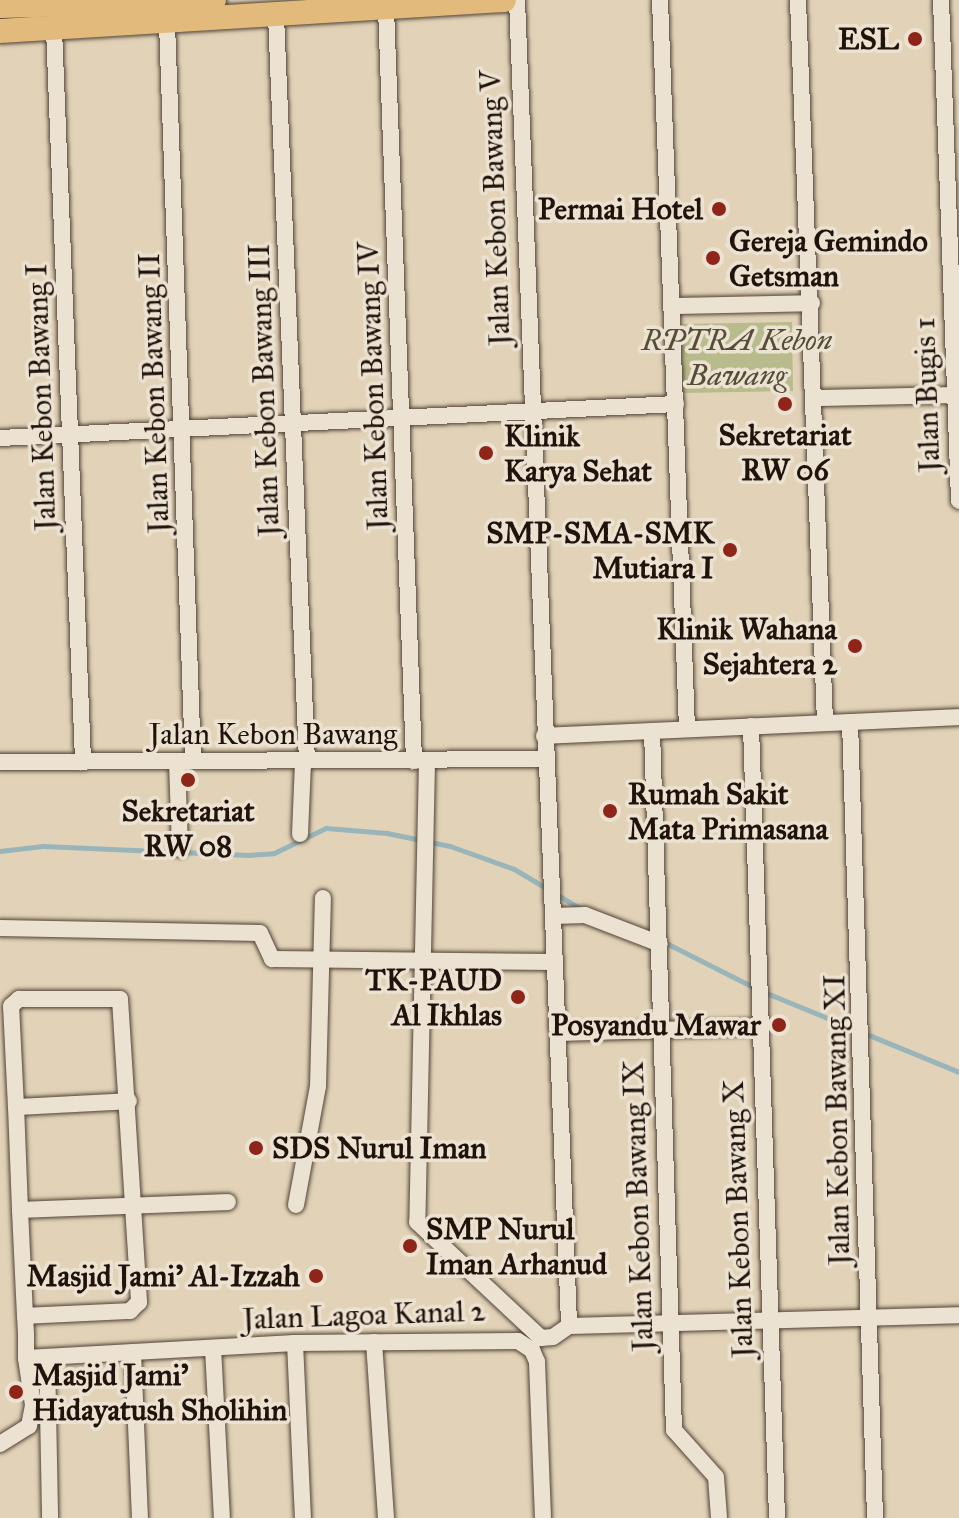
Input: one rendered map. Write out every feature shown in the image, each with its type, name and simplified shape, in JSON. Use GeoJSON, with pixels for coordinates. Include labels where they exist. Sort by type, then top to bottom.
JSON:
{"type":"FeatureCollection","features":[{"type":"Feature","properties":{"kind":"highway"},"geometry":{"type":"LineString","coordinates":[[0,6],[214,0]]}},
{"type":"Feature","properties":{"kind":"highway"},"geometry":{"type":"LineString","coordinates":[[0,31],[504,0]]}},
{"type":"Feature","properties":{"kind":"street","name":"Jalan Kebon Bawang V"},"geometry":{"type":"LineString","coordinates":[[517,0],[530,414],[569,1326]]}},
{"type":"Feature","properties":{"kind":"street"},"geometry":{"type":"LineString","coordinates":[[660,0],[687,728]]}},
{"type":"Feature","properties":{"kind":"street"},"geometry":{"type":"LineString","coordinates":[[798,0],[817,398],[825,722]]}},
{"type":"Feature","properties":{"kind":"street","name":"Jalan Bugis 1"},"geometry":{"type":"LineString","coordinates":[[941,0],[953,170],[959,501]]}},
{"type":"Feature","properties":{"kind":"street","name":"Jalan Kebon Bawang IV"},"geometry":{"type":"LineString","coordinates":[[386,8],[420,761],[427,842],[420,1229],[541,1338],[553,1337],[569,1326]]}},
{"type":"Feature","properties":{"kind":"street","name":"Jalan Kebon Bawang III"},"geometry":{"type":"LineString","coordinates":[[276,16],[305,761],[300,834]]}},
{"type":"Feature","properties":{"kind":"street","name":"Jalan Kebon Bawang II"},"geometry":{"type":"LineString","coordinates":[[167,23],[184,430],[185,762],[180,849]]}},
{"type":"Feature","properties":{"kind":"street","name":"Jalan Kebon Bawang I"},"geometry":{"type":"LineString","coordinates":[[54,29],[83,762]]}},
{"type":"Feature","properties":{"kind":"street"},"geometry":{"type":"LineString","coordinates":[[673,306],[812,303]]}},
{"type":"Feature","properties":{"kind":"street"},"geometry":{"type":"LineString","coordinates":[[817,398],[957,395]]}},
{"type":"Feature","properties":{"kind":"street"},"geometry":{"type":"LineString","coordinates":[[0,438],[530,414],[676,404]]}},
{"type":"Feature","properties":{"kind":"street"},"geometry":{"type":"LineString","coordinates":[[544,736],[959,717]]}},
{"type":"Feature","properties":{"kind":"street","name":"Jalan Kebon Bawang XI"},"geometry":{"type":"LineString","coordinates":[[850,722],[864,1046],[875,1518]]}},
{"type":"Feature","properties":{"kind":"street","name":"Jalan Kebon Bawang X"},"geometry":{"type":"LineString","coordinates":[[751,726],[777,1518]]}},
{"type":"Feature","properties":{"kind":"street","name":"Jalan Kebon Bawang IX"},"geometry":{"type":"LineString","coordinates":[[652,731],[674,1430],[716,1477],[719,1518]]}},
{"type":"Feature","properties":{"kind":"street","name":"Jalan Kebon Bawang"},"geometry":{"type":"LineString","coordinates":[[0,762],[545,759]]}},
{"type":"Feature","properties":{"kind":"street"},"geometry":{"type":"LineString","coordinates":[[296,1205],[318,1086],[319,958],[323,898]]}},
{"type":"Feature","properties":{"kind":"street"},"geometry":{"type":"LineString","coordinates":[[553,912],[585,915],[660,938]]}},
{"type":"Feature","properties":{"kind":"street"},"geometry":{"type":"LineString","coordinates":[[0,928],[93,933],[215,929],[263,934],[272,959],[554,962]]}},
{"type":"Feature","properties":{"kind":"street"},"geometry":{"type":"LineString","coordinates":[[0,1444],[29,1426],[33,1405],[26,1358],[11,1006],[19,999],[120,999],[135,1207],[135,1308],[25,1316]]}},
{"type":"Feature","properties":{"kind":"street"},"geometry":{"type":"LineString","coordinates":[[558,1033],[759,1027]]}},
{"type":"Feature","properties":{"kind":"street"},"geometry":{"type":"LineString","coordinates":[[16,1107],[129,1101]]}},
{"type":"Feature","properties":{"kind":"street"},"geometry":{"type":"LineString","coordinates":[[20,1210],[228,1202]]}},
{"type":"Feature","properties":{"kind":"street"},"geometry":{"type":"LineString","coordinates":[[569,1326],[959,1315]]}},
{"type":"Feature","properties":{"kind":"street","name":"Jalan Lagoa Kanal 2"},"geometry":{"type":"LineString","coordinates":[[26,1358],[295,1343],[486,1338],[518,1341],[532,1350],[543,1518]]}},
{"type":"Feature","properties":{"kind":"street"},"geometry":{"type":"LineString","coordinates":[[374,1342],[386,1518]]}},
{"type":"Feature","properties":{"kind":"street"},"geometry":{"type":"LineString","coordinates":[[295,1343],[303,1518]]}},
{"type":"Feature","properties":{"kind":"street"},"geometry":{"type":"LineString","coordinates":[[213,1348],[222,1518]]}},
{"type":"Feature","properties":{"kind":"street"},"geometry":{"type":"LineString","coordinates":[[133,1352],[140,1518]]}},
{"type":"Feature","properties":{"kind":"street"},"geometry":{"type":"LineString","coordinates":[[47,1357],[50,1518]]}},
{"type":"Feature","properties":{"kind":"green space","name":"RPTRA Kebon Bawang"},"geometry":{"type":"Polygon","coordinates":[[[792,322],[793,391],[682,393],[681,324],[792,322]]]}},
{"type":"Feature","properties":{"kind":"waterway"},"geometry":{"type":"LineString","coordinates":[[0,851],[43,846],[248,855],[274,853],[326,828],[387,833],[450,846],[514,869],[581,909]]}},
{"type":"Feature","properties":{"kind":"waterway"},"geometry":{"type":"LineString","coordinates":[[664,942],[755,988]]}},
{"type":"Feature","properties":{"kind":"waterway"},"geometry":{"type":"LineString","coordinates":[[764,992],[959,1072]]}},
{"type":"Feature","properties":{"kind":"place","name":"ESL"},"geometry":{"type":"Point","coordinates":[915,39]}},
{"type":"Feature","properties":{"kind":"place","name":"Permai Hotel"},"geometry":{"type":"Point","coordinates":[719,209]}},
{"type":"Feature","properties":{"kind":"place","name":"Gereja Gemindo Getsman"},"geometry":{"type":"Point","coordinates":[713,258]}},
{"type":"Feature","properties":{"kind":"place","name":"Sekretariat RW 06"},"geometry":{"type":"Point","coordinates":[785,404]}},
{"type":"Feature","properties":{"kind":"place","name":"Klinik Karya Sehat"},"geometry":{"type":"Point","coordinates":[486,453]}},
{"type":"Feature","properties":{"kind":"place","name":"SMP-SMA-SMK Mutiara I"},"geometry":{"type":"Point","coordinates":[730,550]}},
{"type":"Feature","properties":{"kind":"place","name":"Klinik Wahana Sejahtera 2"},"geometry":{"type":"Point","coordinates":[855,646]}},
{"type":"Feature","properties":{"kind":"place","name":"Sekretariat RW 08"},"geometry":{"type":"Point","coordinates":[188,780]}},
{"type":"Feature","properties":{"kind":"place","name":"Rumah Sakit Mata Primasana"},"geometry":{"type":"Point","coordinates":[610,811]}},
{"type":"Feature","properties":{"kind":"place","name":"TK-PAUD Al Ikhlas"},"geometry":{"type":"Point","coordinates":[518,997]}},
{"type":"Feature","properties":{"kind":"place","name":"Posyandu Mawar"},"geometry":{"type":"Point","coordinates":[779,1025]}},
{"type":"Feature","properties":{"kind":"place","name":"SDS Nurul Iman"},"geometry":{"type":"Point","coordinates":[256,1148]}},
{"type":"Feature","properties":{"kind":"place","name":"SMP Nurul Iman Arhanud"},"geometry":{"type":"Point","coordinates":[410,1246]}},
{"type":"Feature","properties":{"kind":"place","name":"Masjid Jami' Al-Izzah"},"geometry":{"type":"Point","coordinates":[316,1276]}},
{"type":"Feature","properties":{"kind":"place","name":"Masjid Jami' Hidayatush Sholihin"},"geometry":{"type":"Point","coordinates":[16,1392]}}]}
